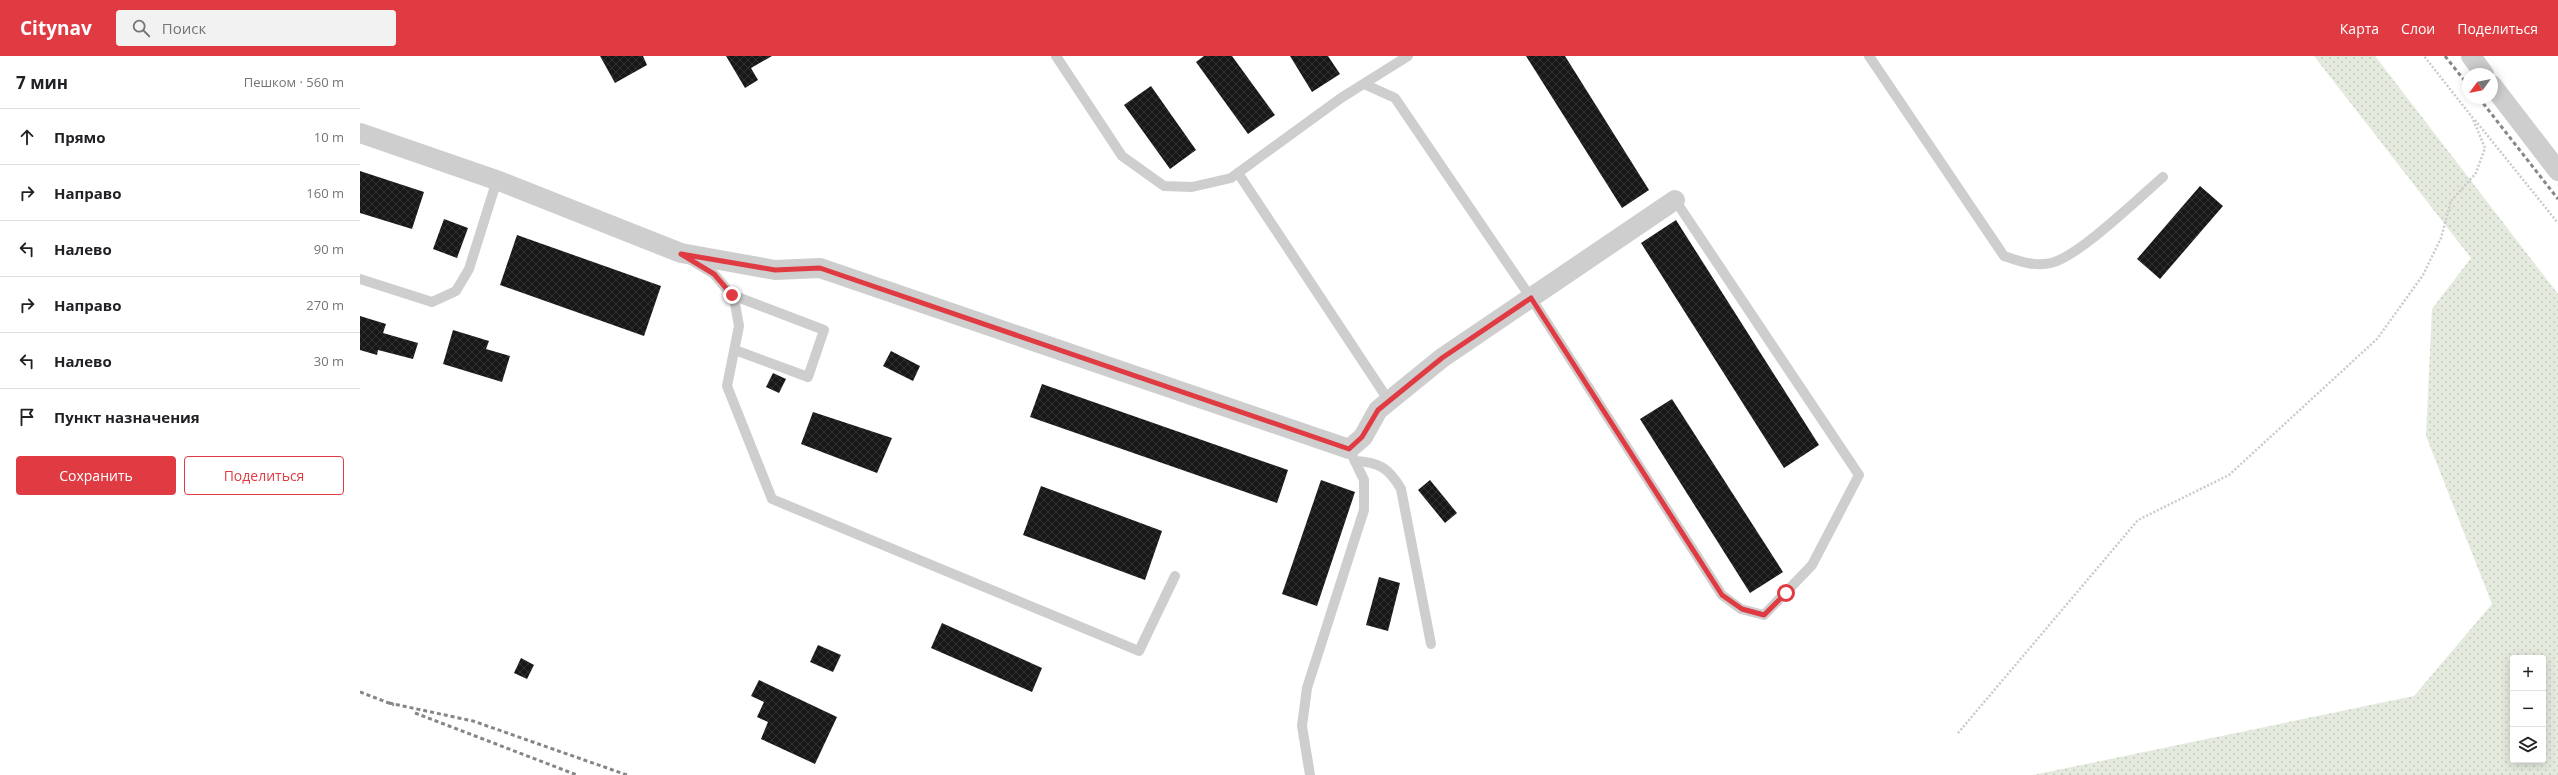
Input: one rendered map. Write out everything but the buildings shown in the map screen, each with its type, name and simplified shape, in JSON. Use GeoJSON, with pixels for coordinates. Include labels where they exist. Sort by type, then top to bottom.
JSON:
{"type":"FeatureCollection","features":[{"type":"Feature","properties":{"kind":"street"},"geometry":{"type":"LineString","coordinates":[[2471,56],[2480,68]]}},
{"type":"Feature","properties":{"kind":"street"},"geometry":{"type":"LineString","coordinates":[[2498,94],[2558,171]]}},
{"type":"Feature","properties":{"kind":"street"},"geometry":{"type":"LineString","coordinates":[[360,133],[497,180],[681,254],[775,270],[820,268],[1352,455],[1378,410],[1442,358],[1675,200]]}},
{"type":"Feature","properties":{"kind":"lane"},"geometry":{"type":"LineString","coordinates":[[1056,56],[1122,156],[1164,186],[1192,187],[1231,178],[1364,84],[1408,56]]}},
{"type":"Feature","properties":{"kind":"lane"},"geometry":{"type":"LineString","coordinates":[[1869,56],[2004,256],[2027,264],[2052,263],[2096,236],[2163,177]]}},
{"type":"Feature","properties":{"kind":"lane"},"geometry":{"type":"LineString","coordinates":[[1364,84],[1395,98],[1531,298],[1722,595],[1742,609],[1764,615],[1812,565],[1859,475],[1675,200]]}},
{"type":"Feature","properties":{"kind":"lane"},"geometry":{"type":"LineString","coordinates":[[1238,173],[1390,401]]}},
{"type":"Feature","properties":{"kind":"lane"},"geometry":{"type":"LineString","coordinates":[[360,279],[432,302],[456,291],[469,269],[497,180]]}},
{"type":"Feature","properties":{"kind":"lane"},"geometry":{"type":"LineString","coordinates":[[681,254],[714,274],[732,295],[739,326],[727,386],[772,499],[1139,651],[1175,576]]}},
{"type":"Feature","properties":{"kind":"lane"},"geometry":{"type":"LineString","coordinates":[[732,295],[824,330],[808,377],[735,350]]}},
{"type":"Feature","properties":{"kind":"lane"},"geometry":{"type":"LineString","coordinates":[[1352,455],[1392,473],[1401,489],[1431,644]]}},
{"type":"Feature","properties":{"kind":"lane"},"geometry":{"type":"LineString","coordinates":[[1310,775],[1302,726],[1307,688],[1364,510],[1364,480],[1352,455]]}},
{"type":"Feature","properties":{"kind":"path"},"geometry":{"type":"LineString","coordinates":[[2424,56],[2558,223]]}},
{"type":"Feature","properties":{"kind":"path"},"geometry":{"type":"LineString","coordinates":[[1958,733],[2138,520],[2229,475],[2377,339],[2423,275],[2441,238],[2451,201],[2476,173],[2485,148],[2472,117]]}},
{"type":"Feature","properties":{"kind":"shaded area"},"geometry":{"type":"Polygon","coordinates":[[[2314,56],[2375,56],[2558,294],[2558,775],[2033,775],[2414,696],[2492,604],[2426,436],[2432,309],[2471,258],[2314,56]]]}},
{"type":"Feature","properties":{"kind":"railway"},"geometry":{"type":"LineString","coordinates":[[2445,56],[2462,77]]}},
{"type":"Feature","properties":{"kind":"railway"},"geometry":{"type":"LineString","coordinates":[[2484,104],[2558,199]]}},
{"type":"Feature","properties":{"kind":"railway"},"geometry":{"type":"LineString","coordinates":[[360,692],[394,705]]}},
{"type":"Feature","properties":{"kind":"railway"},"geometry":{"type":"LineString","coordinates":[[389,703],[473,721],[627,775]]}},
{"type":"Feature","properties":{"kind":"railway"},"geometry":{"type":"LineString","coordinates":[[415,713],[577,775]]}},
{"type":"Feature","properties":{"kind":"route"},"geometry":{"type":"LineString","coordinates":[[732,295],[714,274],[681,254],[775,270],[820,268],[1349,449],[1362,437],[1378,410],[1442,358],[1531,298],[1722,595],[1742,609],[1764,615],[1786,593]]}}]}
